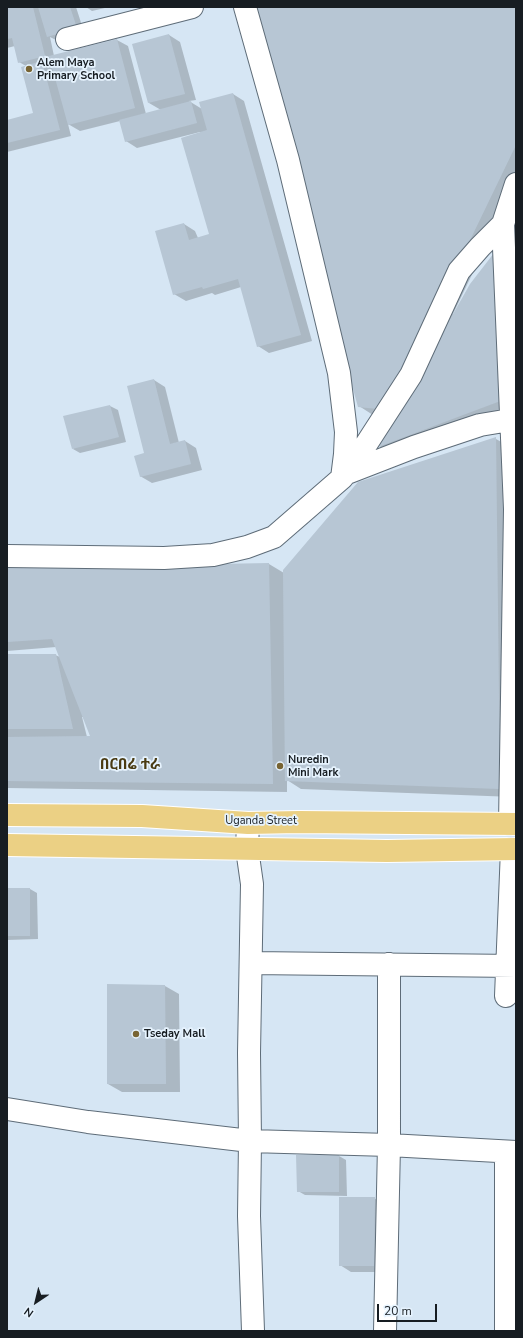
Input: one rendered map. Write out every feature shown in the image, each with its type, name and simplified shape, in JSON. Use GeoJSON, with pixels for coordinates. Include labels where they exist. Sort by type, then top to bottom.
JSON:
{"type":"FeatureCollection","features":[{"type":"Feature","properties":{"kind":"main road","name":"Uganda Street"},"geometry":{"type":"LineString","coordinates":[[7,815],[142,816],[248,823],[513,824]]}},
{"type":"Feature","properties":{"kind":"main road"},"geometry":{"type":"LineString","coordinates":[[7,845],[388,851],[514,849]]}},
{"type":"Feature","properties":{"kind":"street"},"geometry":{"type":"LineString","coordinates":[[67,39],[192,7]]}},
{"type":"Feature","properties":{"kind":"street"},"geometry":{"type":"LineString","coordinates":[[245,7],[288,160],[339,373],[346,432],[344,475]]}},
{"type":"Feature","properties":{"kind":"street"},"geometry":{"type":"LineString","coordinates":[[513,824],[515,510],[514,419],[503,224],[516,184]]}},
{"type":"Feature","properties":{"kind":"street"},"geometry":{"type":"LineString","coordinates":[[7,556],[164,558],[213,555],[240,549],[274,537],[344,475],[356,460],[411,375],[459,271],[503,224]]}},
{"type":"Feature","properties":{"kind":"street"},"geometry":{"type":"LineString","coordinates":[[344,475],[414,447],[480,425],[514,419]]}},
{"type":"Feature","properties":{"kind":"street"},"geometry":{"type":"LineString","coordinates":[[248,823],[247,849],[252,884],[249,1216],[253,1331]]}},
{"type":"Feature","properties":{"kind":"street"},"geometry":{"type":"LineString","coordinates":[[506,996],[512,966],[514,849]]}},
{"type":"Feature","properties":{"kind":"street"},"geometry":{"type":"LineString","coordinates":[[251,963],[512,966]]}},
{"type":"Feature","properties":{"kind":"street"},"geometry":{"type":"LineString","coordinates":[[385,1331],[389,1145],[389,964]]}},
{"type":"Feature","properties":{"kind":"street"},"geometry":{"type":"LineString","coordinates":[[7,1109],[88,1122],[250,1141],[389,1145],[511,1152],[506,1331]]}},
{"type":"Feature","properties":{"kind":"building"},"geometry":{"type":"Polygon","coordinates":[[[7,7],[33,7],[45,56],[18,63],[12,38],[7,39],[7,7]]]}},
{"type":"Feature","properties":{"kind":"building"},"geometry":{"type":"Polygon","coordinates":[[[38,7],[70,7],[77,28],[47,37],[38,7]]]}},
{"type":"Feature","properties":{"kind":"building"},"geometry":{"type":"Polygon","coordinates":[[[247,7],[516,7],[516,145],[388,410],[358,407],[247,7]]]}},
{"type":"Feature","properties":{"kind":"building"},"geometry":{"type":"Polygon","coordinates":[[[169,34],[185,94],[148,103],[132,44],[169,34]]]}},
{"type":"Feature","properties":{"kind":"building"},"geometry":{"type":"Polygon","coordinates":[[[117,39],[135,108],[68,125],[49,56],[117,39]]]}},
{"type":"Feature","properties":{"kind":"building"},"geometry":{"type":"Polygon","coordinates":[[[42,61],[60,130],[7,143],[7,120],[33,113],[21,67],[42,61]]]}},
{"type":"Feature","properties":{"kind":"building"},"geometry":{"type":"Polygon","coordinates":[[[233,93],[301,335],[257,347],[238,279],[203,289],[202,287],[173,295],[155,231],[184,223],[189,240],[209,234],[181,138],[207,130],[199,102],[233,93]]]}},
{"type":"Feature","properties":{"kind":"building"},"geometry":{"type":"Polygon","coordinates":[[[191,101],[197,123],[125,142],[119,120],[191,101]]]}},
{"type":"Feature","properties":{"kind":"building"},"geometry":{"type":"Polygon","coordinates":[[[494,253],[511,397],[378,447],[470,284],[494,253]]]}},
{"type":"Feature","properties":{"kind":"building"},"geometry":{"type":"Polygon","coordinates":[[[154,379],[170,444],[185,440],[191,464],[140,477],[134,456],[144,453],[127,386],[154,379]]]}},
{"type":"Feature","properties":{"kind":"building"},"geometry":{"type":"Polygon","coordinates":[[[110,405],[119,437],[72,449],[63,416],[110,405]]]}},
{"type":"Feature","properties":{"kind":"building"},"geometry":{"type":"Polygon","coordinates":[[[496,437],[500,789],[285,781],[283,570],[358,482],[496,437]]]}},
{"type":"Feature","properties":{"kind":"building"},"geometry":{"type":"Polygon","coordinates":[[[269,563],[273,784],[7,781],[7,737],[90,736],[52,639],[7,642],[7,568],[269,563]]]}},
{"type":"Feature","properties":{"kind":"building"},"geometry":{"type":"Polygon","coordinates":[[[7,654],[56,654],[73,729],[7,729],[7,654]]]}},
{"type":"Feature","properties":{"kind":"building"},"geometry":{"type":"Polygon","coordinates":[[[7,888],[30,888],[30,936],[7,936],[7,888]]]}},
{"type":"Feature","properties":{"kind":"building","name":"Tseday Mall"},"geometry":{"type":"Polygon","coordinates":[[[107,984],[165,985],[166,1084],[107,1084],[107,984]]]}},
{"type":"Feature","properties":{"kind":"building"},"geometry":{"type":"Polygon","coordinates":[[[296,1155],[339,1155],[339,1192],[297,1192],[296,1155]]]}},
{"type":"Feature","properties":{"kind":"building"},"geometry":{"type":"Polygon","coordinates":[[[339,1197],[375,1197],[374,1266],[339,1266],[339,1197]]]}},
{"type":"Feature","properties":{"kind":"place","name":"Alem Maya Primary School"},"geometry":{"type":"Point","coordinates":[29,69]}},
{"type":"Feature","properties":{"kind":"place","name":"Nuredin Mini Mark"},"geometry":{"type":"Point","coordinates":[280,766]}},
{"type":"Feature","properties":{"kind":"place","name":"Tseday Mall"},"geometry":{"type":"Point","coordinates":[136,1034]}},
{"type":"Feature","properties":{"kind":"district","name":"በርበሬ ተራ"},"geometry":{"type":"Point","coordinates":[130,765]}}]}
